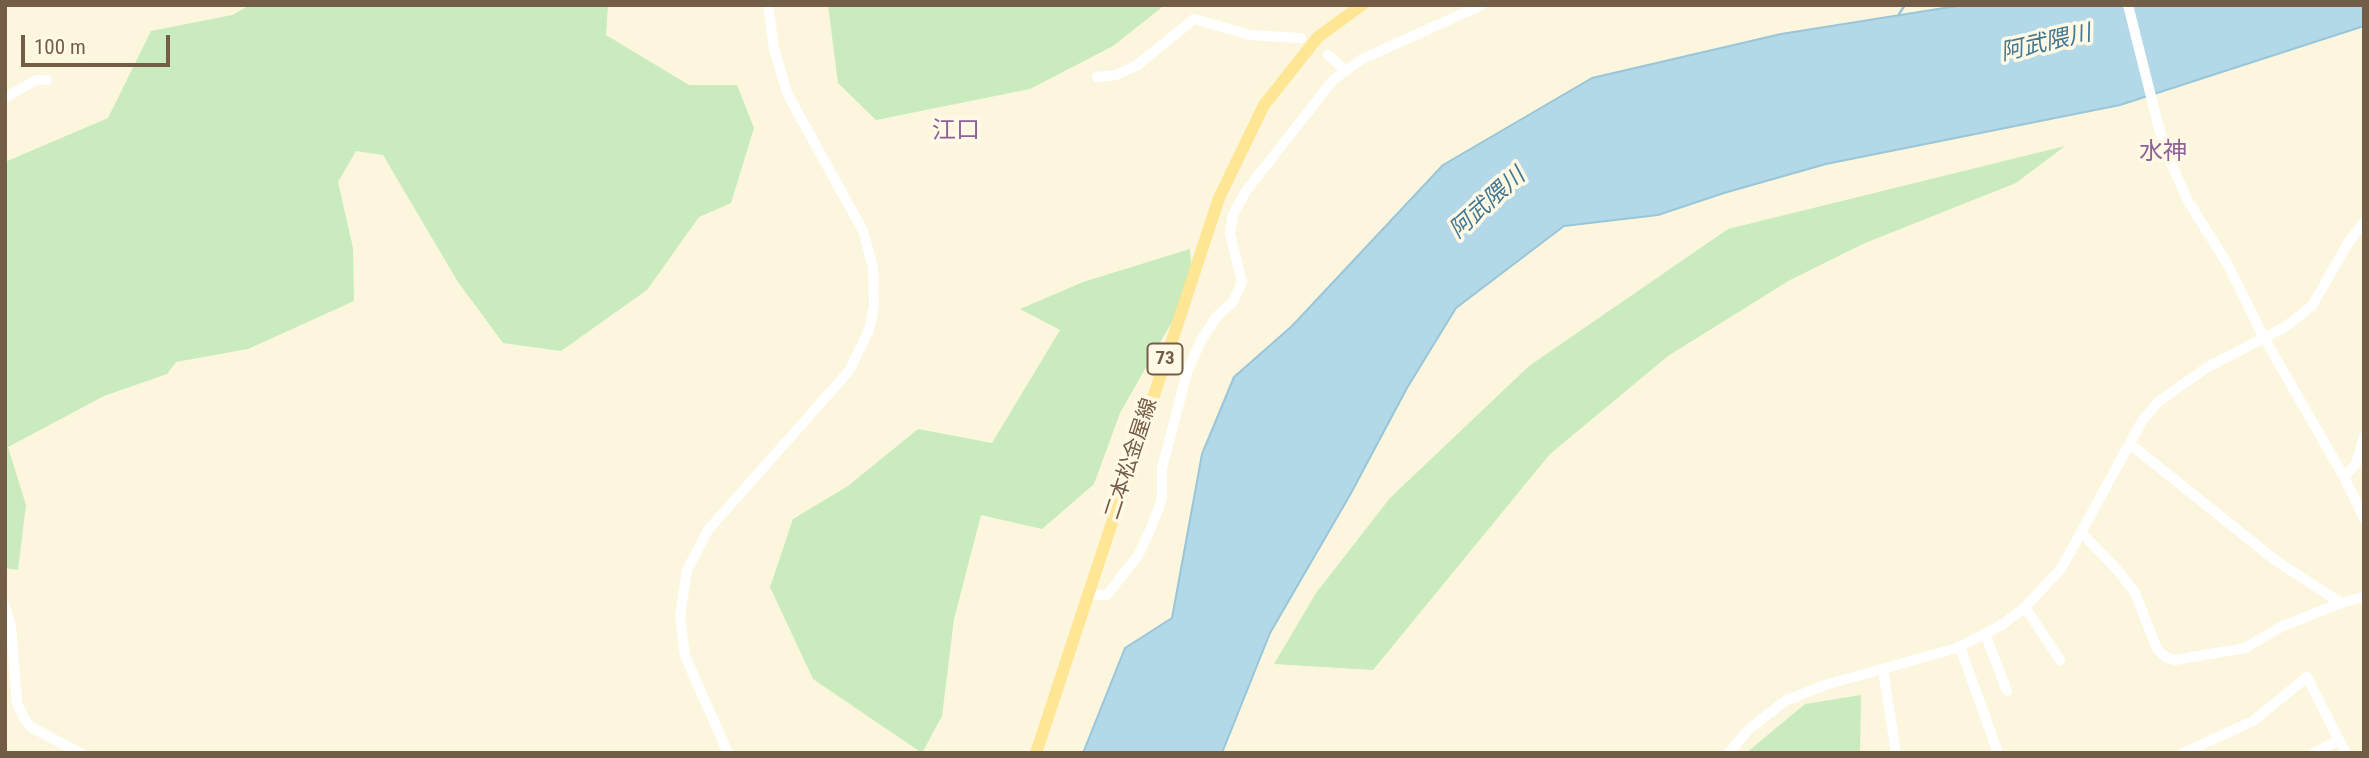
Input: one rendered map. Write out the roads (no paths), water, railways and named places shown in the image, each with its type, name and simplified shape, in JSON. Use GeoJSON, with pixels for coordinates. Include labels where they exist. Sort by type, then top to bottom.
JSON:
{"type":"FeatureCollection","features":[{"type":"Feature","properties":{"kind":"main road","name":"二本松金屋線"},"geometry":{"type":"LineString","coordinates":[[1036,753],[1219,198],[1264,105],[1318,37],[1362,5]]}},
{"type":"Feature","properties":{"kind":"street"},"geometry":{"type":"LineString","coordinates":[[728,753],[685,656],[680,617],[687,570],[708,530],[849,371],[869,330],[874,306],[873,267],[863,231],[787,93],[774,48],[768,5]]}},
{"type":"Feature","properties":{"kind":"street"},"geometry":{"type":"LineString","coordinates":[[1089,595],[1107,595],[1139,554],[1151,528],[1162,499],[1162,468],[1188,369],[1202,340],[1217,316],[1233,302],[1242,282],[1230,234],[1238,203],[1321,92],[1346,71],[1362,59],[1482,5]]}},
{"type":"Feature","properties":{"kind":"street"},"geometry":{"type":"LineString","coordinates":[[2128,5],[2164,148],[2188,201],[2228,265],[2263,336],[2364,517]]}},
{"type":"Feature","properties":{"kind":"street"},"geometry":{"type":"LineString","coordinates":[[1097,77],[1116,75],[1136,66],[1194,19],[1250,34],[1301,38]]}},
{"type":"Feature","properties":{"kind":"street"},"geometry":{"type":"LineString","coordinates":[[1328,55],[1346,71]]}},
{"type":"Feature","properties":{"kind":"street"},"geometry":{"type":"LineString","coordinates":[[5,98],[36,80],[47,80]]}},
{"type":"Feature","properties":{"kind":"street"},"geometry":{"type":"LineString","coordinates":[[1730,753],[1748,730],[1785,701],[1813,689],[1960,647],[1986,634],[2025,607],[2061,569],[2130,444],[2158,401],[2206,368],[2263,336],[2286,327],[2312,306],[2348,243],[2364,222]]}},
{"type":"Feature","properties":{"kind":"street"},"geometry":{"type":"LineString","coordinates":[[2344,477],[2356,464],[2364,437]]}},
{"type":"Feature","properties":{"kind":"street"},"geometry":{"type":"LineString","coordinates":[[2130,444],[2275,560],[2341,603]]}},
{"type":"Feature","properties":{"kind":"street"},"geometry":{"type":"LineString","coordinates":[[2082,533],[2135,593],[2157,649],[2166,657],[2175,660],[2245,649],[2283,626],[2341,603],[2364,597]]}},
{"type":"Feature","properties":{"kind":"street"},"geometry":{"type":"LineString","coordinates":[[5,606],[11,626],[18,704],[24,720],[31,727],[80,753]]}},
{"type":"Feature","properties":{"kind":"street"},"geometry":{"type":"LineString","coordinates":[[2025,607],[2060,660]]}},
{"type":"Feature","properties":{"kind":"street"},"geometry":{"type":"LineString","coordinates":[[1986,634],[2007,691]]}},
{"type":"Feature","properties":{"kind":"street"},"geometry":{"type":"LineString","coordinates":[[1960,647],[1998,753]]}},
{"type":"Feature","properties":{"kind":"street"},"geometry":{"type":"LineString","coordinates":[[1883,670],[1896,753]]}},
{"type":"Feature","properties":{"kind":"street"},"geometry":{"type":"LineString","coordinates":[[2183,753],[2206,748],[2253,721],[2307,677],[2346,753]]}},
{"type":"Feature","properties":{"kind":"street"},"geometry":{"type":"LineString","coordinates":[[2314,753],[2339,740]]}},
{"type":"Feature","properties":{"kind":"water","name":"阿武隈川"},"geometry":{"type":"Polygon","coordinates":[[[1963,5],[2364,5],[2364,26],[2120,105],[1826,164],[1658,215],[1564,226],[1456,308],[1407,388],[1350,495],[1270,633],[1222,753],[1083,753],[1125,648],[1172,618],[1202,454],[1234,377],[1292,326],[1443,165],[1592,78],[1781,34],[1963,5]]]}},
{"type":"Feature","properties":{"kind":"waterway"},"geometry":{"type":"LineString","coordinates":[[1899,14],[1905,5]]}},
{"type":"Feature","properties":{"kind":"district","name":"江口"},"geometry":{"type":"Point","coordinates":[956,132]}},
{"type":"Feature","properties":{"kind":"district","name":"水神"},"geometry":{"type":"Point","coordinates":[2163,153]}}]}
